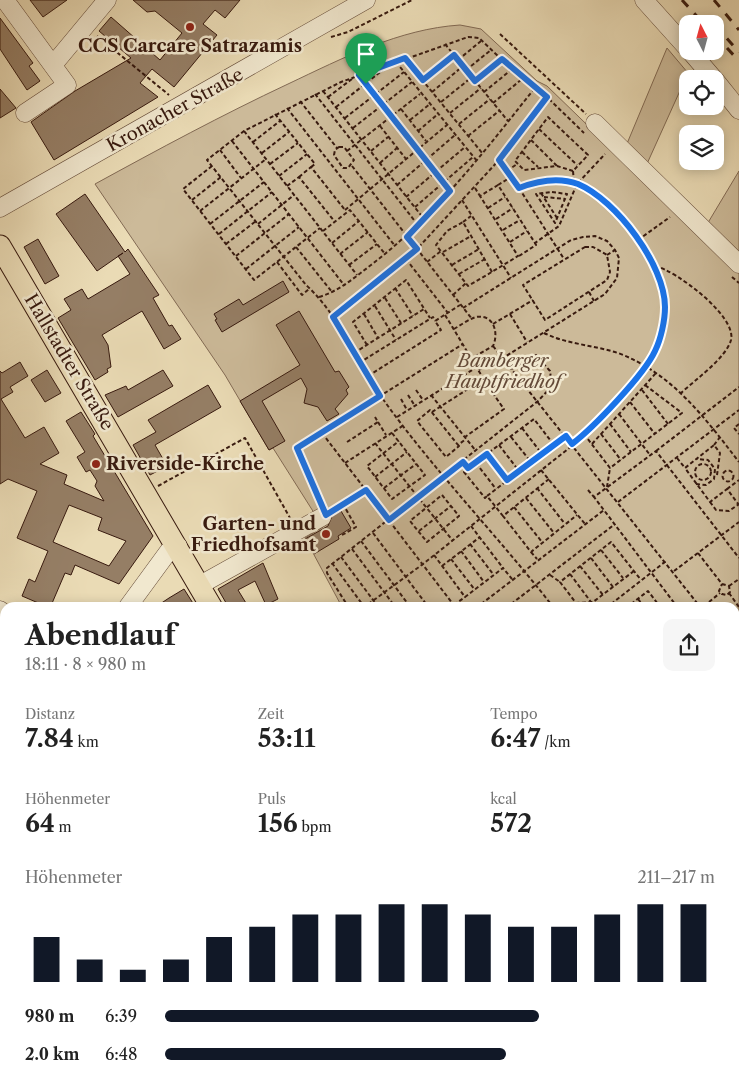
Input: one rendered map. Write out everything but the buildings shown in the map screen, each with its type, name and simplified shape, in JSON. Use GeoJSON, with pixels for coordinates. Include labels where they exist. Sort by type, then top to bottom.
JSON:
{"type":"FeatureCollection","features":[{"type":"Feature","properties":{"kind":"main road","name":"Hallstadter Straße"},"geometry":{"type":"LineString","coordinates":[[0,246],[147,493],[209,602]]}},
{"type":"Feature","properties":{"kind":"street"},"geometry":{"type":"LineString","coordinates":[[6,0],[67,85],[25,113]]}},
{"type":"Feature","properties":{"kind":"street"},"geometry":{"type":"LineString","coordinates":[[53,65],[107,0]]}},
{"type":"Feature","properties":{"kind":"street","name":"Kronacher Straße"},"geometry":{"type":"LineString","coordinates":[[0,208],[318,28],[348,5],[366,0]]}},
{"type":"Feature","properties":{"kind":"street"},"geometry":{"type":"LineString","coordinates":[[644,0],[679,39]]}},
{"type":"Feature","properties":{"kind":"street"},"geometry":{"type":"LineString","coordinates":[[697,60],[706,70]]}},
{"type":"Feature","properties":{"kind":"street"},"geometry":{"type":"LineString","coordinates":[[724,92],[739,110]]}},
{"type":"Feature","properties":{"kind":"street"},"geometry":{"type":"LineString","coordinates":[[595,123],[739,264]]}},
{"type":"Feature","properties":{"kind":"street"},"geometry":{"type":"LineString","coordinates":[[200,585],[298,530],[325,511]]}},
{"type":"Feature","properties":{"kind":"street"},"geometry":{"type":"LineString","coordinates":[[131,602],[168,552],[178,546]]}},
{"type":"Feature","properties":{"kind":"path"},"geometry":{"type":"LineString","coordinates":[[318,28],[326,38],[337,36],[412,0]]}},
{"type":"Feature","properties":{"kind":"path"},"geometry":{"type":"LineString","coordinates":[[86,26],[182,106]]}},
{"type":"Feature","properties":{"kind":"path"},"geometry":{"type":"LineString","coordinates":[[500,34],[595,123]]}},
{"type":"Feature","properties":{"kind":"path"},"geometry":{"type":"LineString","coordinates":[[333,317],[417,249],[499,160],[547,97],[522,79],[479,38],[468,37],[445,44],[323,90],[244,131],[207,160],[265,234],[310,289],[319,297],[380,396],[481,519],[525,569],[550,602]]}},
{"type":"Feature","properties":{"kind":"path"},"geometry":{"type":"LineString","coordinates":[[458,60],[482,41]]}},
{"type":"Feature","properties":{"kind":"path"},"geometry":{"type":"LineString","coordinates":[[445,44],[508,121]]}},
{"type":"Feature","properties":{"kind":"path"},"geometry":{"type":"LineString","coordinates":[[466,70],[491,50]]}},
{"type":"Feature","properties":{"kind":"path"},"geometry":{"type":"LineString","coordinates":[[423,80],[454,55]]}},
{"type":"Feature","properties":{"kind":"path"},"geometry":{"type":"LineString","coordinates":[[405,58],[483,154]]}},
{"type":"Feature","properties":{"kind":"path"},"geometry":{"type":"LineString","coordinates":[[475,81],[502,59]]}},
{"type":"Feature","properties":{"kind":"path"},"geometry":{"type":"LineString","coordinates":[[394,62],[477,161]]}},
{"type":"Feature","properties":{"kind":"path"},"geometry":{"type":"LineString","coordinates":[[336,107],[394,62]]}},
{"type":"Feature","properties":{"kind":"path"},"geometry":{"type":"LineString","coordinates":[[432,92],[463,66]]}},
{"type":"Feature","properties":{"kind":"path"},"geometry":{"type":"LineString","coordinates":[[484,92],[512,69]]}},
{"type":"Feature","properties":{"kind":"path"},"geometry":{"type":"LineString","coordinates":[[345,118],[404,72]]}},
{"type":"Feature","properties":{"kind":"path"},"geometry":{"type":"LineString","coordinates":[[359,75],[450,191]]}},
{"type":"Feature","properties":{"kind":"path"},"geometry":{"type":"LineString","coordinates":[[328,97],[354,77]]}},
{"type":"Feature","properties":{"kind":"path"},"geometry":{"type":"LineString","coordinates":[[441,103],[472,77]]}},
{"type":"Feature","properties":{"kind":"path"},"geometry":{"type":"LineString","coordinates":[[493,103],[522,79]]}},
{"type":"Feature","properties":{"kind":"path"},"geometry":{"type":"LineString","coordinates":[[352,128],[412,82]]}},
{"type":"Feature","properties":{"kind":"path"},"geometry":{"type":"LineString","coordinates":[[450,114],[481,88]]}},
{"type":"Feature","properties":{"kind":"path"},"geometry":{"type":"LineString","coordinates":[[319,297],[332,293],[345,285],[407,237],[477,161],[534,89]]}},
{"type":"Feature","properties":{"kind":"path"},"geometry":{"type":"LineString","coordinates":[[323,90],[424,219]]}},
{"type":"Feature","properties":{"kind":"path"},"geometry":{"type":"LineString","coordinates":[[315,94],[418,225]]}},
{"type":"Feature","properties":{"kind":"path"},"geometry":{"type":"LineString","coordinates":[[348,151],[421,94]]}},
{"type":"Feature","properties":{"kind":"path"},"geometry":{"type":"LineString","coordinates":[[458,124],[490,99]]}},
{"type":"Feature","properties":{"kind":"path"},"geometry":{"type":"LineString","coordinates":[[300,101],[337,148]]}},
{"type":"Feature","properties":{"kind":"path"},"geometry":{"type":"LineString","coordinates":[[410,120],[430,104]]}},
{"type":"Feature","properties":{"kind":"path"},"geometry":{"type":"LineString","coordinates":[[286,108],[395,247]]}},
{"type":"Feature","properties":{"kind":"path"},"geometry":{"type":"LineString","coordinates":[[401,109],[426,142]]}},
{"type":"Feature","properties":{"kind":"path"},"geometry":{"type":"LineString","coordinates":[[468,136],[499,111]]}},
{"type":"Feature","properties":{"kind":"path"},"geometry":{"type":"LineString","coordinates":[[275,114],[315,164],[287,186]]}},
{"type":"Feature","properties":{"kind":"path"},"geometry":{"type":"LineString","coordinates":[[418,131],[438,114]]}},
{"type":"Feature","properties":{"kind":"path"},"geometry":{"type":"LineString","coordinates":[[573,171],[557,166],[524,170],[515,161],[548,117],[588,155],[573,171],[574,183]]}},
{"type":"Feature","properties":{"kind":"path"},"geometry":{"type":"LineString","coordinates":[[253,142],[280,121]]}},
{"type":"Feature","properties":{"kind":"path"},"geometry":{"type":"LineString","coordinates":[[323,231],[447,125]]}},
{"type":"Feature","properties":{"kind":"path"},"geometry":{"type":"LineString","coordinates":[[380,126],[406,159]]}},
{"type":"Feature","properties":{"kind":"path"},"geometry":{"type":"LineString","coordinates":[[539,128],[578,166]]}},
{"type":"Feature","properties":{"kind":"path"},"geometry":{"type":"LineString","coordinates":[[244,131],[357,276]]}},
{"type":"Feature","properties":{"kind":"path"},"geometry":{"type":"LineString","coordinates":[[262,153],[289,132]]}},
{"type":"Feature","properties":{"kind":"path"},"geometry":{"type":"LineString","coordinates":[[397,185],[455,135]]}},
{"type":"Feature","properties":{"kind":"path"},"geometry":{"type":"LineString","coordinates":[[371,151],[388,137]]}},
{"type":"Feature","properties":{"kind":"path"},"geometry":{"type":"LineString","coordinates":[[531,140],[557,166]]}},
{"type":"Feature","properties":{"kind":"path"},"geometry":{"type":"LineString","coordinates":[[232,141],[345,285]]}},
{"type":"Feature","properties":{"kind":"path"},"geometry":{"type":"LineString","coordinates":[[270,164],[298,143]]}},
{"type":"Feature","properties":{"kind":"path"},"geometry":{"type":"LineString","coordinates":[[337,148],[344,147],[348,151],[354,160],[352,166]]}},
{"type":"Feature","properties":{"kind":"path"},"geometry":{"type":"LineString","coordinates":[[406,197],[465,147]]}},
{"type":"Feature","properties":{"kind":"path"},"geometry":{"type":"LineString","coordinates":[[337,148],[334,155],[344,168],[352,166]]}},
{"type":"Feature","properties":{"kind":"path"},"geometry":{"type":"LineString","coordinates":[[380,163],[397,148]]}},
{"type":"Feature","properties":{"kind":"path"},"geometry":{"type":"LineString","coordinates":[[220,150],[242,178]]}},
{"type":"Feature","properties":{"kind":"path"},"geometry":{"type":"LineString","coordinates":[[522,152],[538,167]]}},
{"type":"Feature","properties":{"kind":"path"},"geometry":{"type":"LineString","coordinates":[[279,176],[306,154]]}},
{"type":"Feature","properties":{"kind":"path"},"geometry":{"type":"LineString","coordinates":[[472,216],[447,230],[436,245],[468,286],[536,245],[535,243],[559,226],[577,184],[605,154]]}},
{"type":"Feature","properties":{"kind":"path"},"geometry":{"type":"LineString","coordinates":[[415,207],[473,157]]}},
{"type":"Feature","properties":{"kind":"path"},"geometry":{"type":"LineString","coordinates":[[200,211],[266,159]]}},
{"type":"Feature","properties":{"kind":"path"},"geometry":{"type":"LineString","coordinates":[[499,160],[564,259]]}},
{"type":"Feature","properties":{"kind":"path"},"geometry":{"type":"LineString","coordinates":[[507,171],[518,164]]}},
{"type":"Feature","properties":{"kind":"path"},"geometry":{"type":"LineString","coordinates":[[212,166],[183,189],[254,280],[320,228]]}},
{"type":"Feature","properties":{"kind":"path"},"geometry":{"type":"LineString","coordinates":[[352,166],[472,319]]}},
{"type":"Feature","properties":{"kind":"path"},"geometry":{"type":"LineString","coordinates":[[312,167],[346,211],[350,210],[385,254]]}},
{"type":"Feature","properties":{"kind":"path"},"geometry":{"type":"LineString","coordinates":[[192,200],[221,177]]}},
{"type":"Feature","properties":{"kind":"path"},"geometry":{"type":"LineString","coordinates":[[299,177],[335,222]]}},
{"type":"Feature","properties":{"kind":"path"},"geometry":{"type":"LineString","coordinates":[[480,196],[511,177]]}},
{"type":"Feature","properties":{"kind":"path"},"geometry":{"type":"LineString","coordinates":[[370,602],[434,556],[584,434],[646,366],[656,350],[665,306],[655,266],[638,240],[620,218],[599,198],[574,183],[550,180],[519,188]]}},
{"type":"Feature","properties":{"kind":"path"},"geometry":{"type":"LineString","coordinates":[[210,224],[264,182]]}},
{"type":"Feature","properties":{"kind":"path"},"geometry":{"type":"LineString","coordinates":[[498,185],[535,243]]}},
{"type":"Feature","properties":{"kind":"path"},"geometry":{"type":"LineString","coordinates":[[475,187],[518,256]]}},
{"type":"Feature","properties":{"kind":"path"},"geometry":{"type":"LineString","coordinates":[[218,234],[272,192]]}},
{"type":"Feature","properties":{"kind":"path"},"geometry":{"type":"LineString","coordinates":[[541,193],[557,218]]}},
{"type":"Feature","properties":{"kind":"path"},"geometry":{"type":"LineString","coordinates":[[561,193],[566,194],[565,199],[555,223],[536,194],[561,193]]}},
{"type":"Feature","properties":{"kind":"path"},"geometry":{"type":"LineString","coordinates":[[226,244],[294,195]]}},
{"type":"Feature","properties":{"kind":"path"},"geometry":{"type":"LineString","coordinates":[[488,208],[505,197]]}},
{"type":"Feature","properties":{"kind":"path"},"geometry":{"type":"LineString","coordinates":[[544,197],[565,199]]}},
{"type":"Feature","properties":{"kind":"path"},"geometry":{"type":"LineString","coordinates":[[462,200],[511,278]]}},
{"type":"Feature","properties":{"kind":"path"},"geometry":{"type":"LineString","coordinates":[[495,220],[513,208]]}},
{"type":"Feature","properties":{"kind":"path"},"geometry":{"type":"LineString","coordinates":[[562,209],[567,211]]}},
{"type":"Feature","properties":{"kind":"path"},"geometry":{"type":"LineString","coordinates":[[236,256],[289,214]]}},
{"type":"Feature","properties":{"kind":"path"},"geometry":{"type":"LineString","coordinates":[[638,240],[670,217]]}},
{"type":"Feature","properties":{"kind":"path"},"geometry":{"type":"LineString","coordinates":[[502,231],[520,220]]}},
{"type":"Feature","properties":{"kind":"path"},"geometry":{"type":"LineString","coordinates":[[332,242],[359,221]]}},
{"type":"Feature","properties":{"kind":"path"},"geometry":{"type":"LineString","coordinates":[[463,222],[492,272]]}},
{"type":"Feature","properties":{"kind":"path"},"geometry":{"type":"LineString","coordinates":[[245,269],[299,227]]}},
{"type":"Feature","properties":{"kind":"path"},"geometry":{"type":"LineString","coordinates":[[509,242],[527,231]]}},
{"type":"Feature","properties":{"kind":"path"},"geometry":{"type":"LineString","coordinates":[[340,254],[368,232]]}},
{"type":"Feature","properties":{"kind":"path"},"geometry":{"type":"LineString","coordinates":[[427,262],[471,236]]}},
{"type":"Feature","properties":{"kind":"path"},"geometry":{"type":"LineString","coordinates":[[397,417],[478,368],[528,342],[606,294],[617,278],[620,268],[616,250],[606,241],[595,236],[571,240],[463,308]]}},
{"type":"Feature","properties":{"kind":"path"},"geometry":{"type":"LineString","coordinates":[[349,265],[377,244]]}},
{"type":"Feature","properties":{"kind":"path"},"geometry":{"type":"LineString","coordinates":[[296,247],[332,293]]}},
{"type":"Feature","properties":{"kind":"path"},"geometry":{"type":"LineString","coordinates":[[585,247],[601,250],[607,255],[610,272],[607,280],[545,320],[523,285],[564,259],[585,247]]}},
{"type":"Feature","properties":{"kind":"path"},"geometry":{"type":"LineString","coordinates":[[452,265],[479,249]]}},
{"type":"Feature","properties":{"kind":"path"},"geometry":{"type":"LineString","coordinates":[[607,255],[616,250]]}},
{"type":"Feature","properties":{"kind":"path"},"geometry":{"type":"LineString","coordinates":[[406,259],[447,314],[478,368],[482,380],[504,409],[465,438],[458,445],[460,446],[446,457],[417,421],[430,410],[432,412],[482,380]]}},
{"type":"Feature","properties":{"kind":"path"},"geometry":{"type":"LineString","coordinates":[[459,274],[485,260]]}},
{"type":"Feature","properties":{"kind":"path"},"geometry":{"type":"LineString","coordinates":[[277,262],[302,295],[310,289]]}},
{"type":"Feature","properties":{"kind":"path"},"geometry":{"type":"LineString","coordinates":[[655,266],[666,268],[690,284],[730,326],[732,338],[723,353],[681,393]]}},
{"type":"Feature","properties":{"kind":"path"},"geometry":{"type":"LineString","coordinates":[[367,345],[353,322],[406,280],[430,318],[433,317],[441,330],[368,376]]}},
{"type":"Feature","properties":{"kind":"path"},"geometry":{"type":"LineString","coordinates":[[452,295],[466,283]]}},
{"type":"Feature","properties":{"kind":"path"},"geometry":{"type":"LineString","coordinates":[[395,288],[413,316]]}},
{"type":"Feature","properties":{"kind":"path"},"geometry":{"type":"LineString","coordinates":[[589,292],[594,301]]}},
{"type":"Feature","properties":{"kind":"path"},"geometry":{"type":"LineString","coordinates":[[385,297],[401,323]]}},
{"type":"Feature","properties":{"kind":"path"},"geometry":{"type":"LineString","coordinates":[[493,324],[533,300]]}},
{"type":"Feature","properties":{"kind":"path"},"geometry":{"type":"LineString","coordinates":[[436,321],[460,305]]}},
{"type":"Feature","properties":{"kind":"path"},"geometry":{"type":"LineString","coordinates":[[374,306],[396,340]]}},
{"type":"Feature","properties":{"kind":"path"},"geometry":{"type":"LineString","coordinates":[[354,353],[424,309]]}},
{"type":"Feature","properties":{"kind":"path"},"geometry":{"type":"LineString","coordinates":[[364,314],[378,338]]}},
{"type":"Feature","properties":{"kind":"path"},"geometry":{"type":"LineString","coordinates":[[510,314],[528,342]]}},
{"type":"Feature","properties":{"kind":"path"},"geometry":{"type":"LineString","coordinates":[[360,363],[430,318]]}},
{"type":"Feature","properties":{"kind":"path"},"geometry":{"type":"LineString","coordinates":[[454,329],[472,319],[484,318],[493,324],[496,332],[493,346],[472,358]]}},
{"type":"Feature","properties":{"kind":"path"},"geometry":{"type":"LineString","coordinates":[[543,333],[556,339],[617,353],[657,373],[703,415],[739,462]]}},
{"type":"Feature","properties":{"kind":"path"},"geometry":{"type":"LineString","coordinates":[[366,490],[343,504],[325,511],[297,448],[463,344]]}},
{"type":"Feature","properties":{"kind":"path"},"geometry":{"type":"LineString","coordinates":[[493,346],[666,560],[697,602]]}},
{"type":"Feature","properties":{"kind":"path"},"geometry":{"type":"LineString","coordinates":[[345,602],[327,573],[326,568],[463,462],[538,401],[552,386],[550,371],[536,355],[512,370]]}},
{"type":"Feature","properties":{"kind":"path"},"geometry":{"type":"LineString","coordinates":[[525,361],[548,390]]}},
{"type":"Feature","properties":{"kind":"path"},"geometry":{"type":"LineString","coordinates":[[592,444],[657,373]]}},
{"type":"Feature","properties":{"kind":"path"},"geometry":{"type":"LineString","coordinates":[[610,468],[682,413],[645,386]]}},
{"type":"Feature","properties":{"kind":"path"},"geometry":{"type":"LineString","coordinates":[[594,497],[739,387]]}},
{"type":"Feature","properties":{"kind":"path"},"geometry":{"type":"LineString","coordinates":[[642,389],[668,424]]}},
{"type":"Feature","properties":{"kind":"path"},"geometry":{"type":"LineString","coordinates":[[416,390],[423,400]]}},
{"type":"Feature","properties":{"kind":"path"},"geometry":{"type":"LineString","coordinates":[[408,395],[415,406]]}},
{"type":"Feature","properties":{"kind":"path"},"geometry":{"type":"LineString","coordinates":[[432,395],[476,451]]}},
{"type":"Feature","properties":{"kind":"path"},"geometry":{"type":"LineString","coordinates":[[401,399],[407,410]]}},
{"type":"Feature","properties":{"kind":"path"},"geometry":{"type":"LineString","coordinates":[[630,402],[655,434]]}},
{"type":"Feature","properties":{"kind":"path"},"geometry":{"type":"LineString","coordinates":[[618,502],[739,410]]}},
{"type":"Feature","properties":{"kind":"path"},"geometry":{"type":"LineString","coordinates":[[432,412],[458,445]]}},
{"type":"Feature","properties":{"kind":"path"},"geometry":{"type":"LineString","coordinates":[[619,414],[650,455]]}},
{"type":"Feature","properties":{"kind":"path"},"geometry":{"type":"LineString","coordinates":[[375,417],[387,436]]}},
{"type":"Feature","properties":{"kind":"path"},"geometry":{"type":"LineString","coordinates":[[554,445],[534,419],[464,472],[484,498],[566,436]]}},
{"type":"Feature","properties":{"kind":"path"},"geometry":{"type":"LineString","coordinates":[[347,442],[378,422]]}},
{"type":"Feature","properties":{"kind":"path"},"geometry":{"type":"LineString","coordinates":[[610,424],[631,452]]}},
{"type":"Feature","properties":{"kind":"path"},"geometry":{"type":"LineString","coordinates":[[739,424],[734,428],[739,434]]}},
{"type":"Feature","properties":{"kind":"path"},"geometry":{"type":"LineString","coordinates":[[345,463],[404,426]]}},
{"type":"Feature","properties":{"kind":"path"},"geometry":{"type":"LineString","coordinates":[[522,428],[542,454]]}},
{"type":"Feature","properties":{"kind":"path"},"geometry":{"type":"LineString","coordinates":[[322,433],[452,602]]}},
{"type":"Feature","properties":{"kind":"path"},"geometry":{"type":"LineString","coordinates":[[392,433],[399,441],[424,475],[392,499],[366,466],[399,441]]}},
{"type":"Feature","properties":{"kind":"path"},"geometry":{"type":"LineString","coordinates":[[584,434],[610,468],[607,488]]}},
{"type":"Feature","properties":{"kind":"path"},"geometry":{"type":"LineString","coordinates":[[601,434],[621,460]]}},
{"type":"Feature","properties":{"kind":"path"},"geometry":{"type":"LineString","coordinates":[[511,437],[531,463]]}},
{"type":"Feature","properties":{"kind":"path"},"geometry":{"type":"LineString","coordinates":[[684,468],[714,445],[720,437]]}},
{"type":"Feature","properties":{"kind":"path"},"geometry":{"type":"LineString","coordinates":[[147,493],[244,438],[298,530]]}},
{"type":"Feature","properties":{"kind":"path"},"geometry":{"type":"LineString","coordinates":[[375,444],[452,541]]}},
{"type":"Feature","properties":{"kind":"path"},"geometry":{"type":"LineString","coordinates":[[499,445],[519,472]]}},
{"type":"Feature","properties":{"kind":"path"},"geometry":{"type":"LineString","coordinates":[[696,484],[706,485],[716,475],[720,453],[714,445]]}},
{"type":"Feature","properties":{"kind":"path"},"geometry":{"type":"LineString","coordinates":[[656,451],[739,558]]}},
{"type":"Feature","properties":{"kind":"path"},"geometry":{"type":"LineString","coordinates":[[375,477],[407,452]]}},
{"type":"Feature","properties":{"kind":"path"},"geometry":{"type":"LineString","coordinates":[[487,454],[507,480]]}},
{"type":"Feature","properties":{"kind":"path"},"geometry":{"type":"LineString","coordinates":[[676,458],[716,510],[729,511],[739,504],[727,489],[728,481]]}},
{"type":"Feature","properties":{"kind":"path"},"geometry":{"type":"LineString","coordinates":[[697,459],[708,460],[715,469],[716,475]]}},
{"type":"Feature","properties":{"kind":"path"},"geometry":{"type":"LineString","coordinates":[[463,462],[468,468]]}},
{"type":"Feature","properties":{"kind":"path"},"geometry":{"type":"LineString","coordinates":[[476,463],[496,489]]}},
{"type":"Feature","properties":{"kind":"path"},"geometry":{"type":"LineString","coordinates":[[384,488],[416,464]]}},
{"type":"Feature","properties":{"kind":"path"},"geometry":{"type":"LineString","coordinates":[[700,464],[707,465],[711,470],[710,474],[705,481],[698,480],[694,468],[700,464]]}},
{"type":"Feature","properties":{"kind":"path"},"geometry":{"type":"LineString","coordinates":[[541,470],[585,524]]}},
{"type":"Feature","properties":{"kind":"path"},"geometry":{"type":"LineString","coordinates":[[723,476],[726,470],[731,471],[733,479],[728,481]]}},
{"type":"Feature","properties":{"kind":"path"},"geometry":{"type":"LineString","coordinates":[[687,472],[694,472]]}},
{"type":"Feature","properties":{"kind":"path"},"geometry":{"type":"LineString","coordinates":[[710,474],[723,476]]}},
{"type":"Feature","properties":{"kind":"path"},"geometry":{"type":"LineString","coordinates":[[723,476],[725,481],[728,481]]}},
{"type":"Feature","properties":{"kind":"path"},"geometry":{"type":"LineString","coordinates":[[503,516],[548,479]]}},
{"type":"Feature","properties":{"kind":"path"},"geometry":{"type":"LineString","coordinates":[[710,502],[739,480]]}},
{"type":"Feature","properties":{"kind":"path"},"geometry":{"type":"LineString","coordinates":[[537,488],[566,524]]}},
{"type":"Feature","properties":{"kind":"path"},"geometry":{"type":"LineString","coordinates":[[588,490],[674,602]]}},
{"type":"Feature","properties":{"kind":"path"},"geometry":{"type":"LineString","coordinates":[[442,496],[459,516],[426,542],[410,521],[427,508],[442,496]]}},
{"type":"Feature","properties":{"kind":"path"},"geometry":{"type":"LineString","coordinates":[[487,496],[538,560]]}},
{"type":"Feature","properties":{"kind":"path"},"geometry":{"type":"LineString","coordinates":[[526,498],[554,533]]}},
{"type":"Feature","properties":{"kind":"path"},"geometry":{"type":"LineString","coordinates":[[342,536],[356,527],[343,504]]}},
{"type":"Feature","properties":{"kind":"path"},"geometry":{"type":"LineString","coordinates":[[418,531],[451,506]]}},
{"type":"Feature","properties":{"kind":"path"},"geometry":{"type":"LineString","coordinates":[[514,507],[542,542]]}},
{"type":"Feature","properties":{"kind":"path"},"geometry":{"type":"LineString","coordinates":[[483,602],[604,510]]}},
{"type":"Feature","properties":{"kind":"path"},"geometry":{"type":"LineString","coordinates":[[531,552],[577,515]]}},
{"type":"Feature","properties":{"kind":"path"},"geometry":{"type":"LineString","coordinates":[[674,571],[739,522]]}},
{"type":"Feature","properties":{"kind":"path"},"geometry":{"type":"LineString","coordinates":[[514,602],[615,524]]}},
{"type":"Feature","properties":{"kind":"path"},"geometry":{"type":"LineString","coordinates":[[471,526],[512,579]]}},
{"type":"Feature","properties":{"kind":"path"},"geometry":{"type":"LineString","coordinates":[[372,533],[424,602]]}},
{"type":"Feature","properties":{"kind":"path"},"geometry":{"type":"LineString","coordinates":[[442,566],[480,537]]}},
{"type":"Feature","properties":{"kind":"path"},"geometry":{"type":"LineString","coordinates":[[362,541],[407,602]]}},
{"type":"Feature","properties":{"kind":"path"},"geometry":{"type":"LineString","coordinates":[[560,582],[611,542],[641,580]]}},
{"type":"Feature","properties":{"kind":"path"},"geometry":{"type":"LineString","coordinates":[[470,544],[494,575]]}},
{"type":"Feature","properties":{"kind":"path"},"geometry":{"type":"LineString","coordinates":[[352,549],[392,602]]}},
{"type":"Feature","properties":{"kind":"path"},"geometry":{"type":"LineString","coordinates":[[601,550],[623,579]]}},
{"type":"Feature","properties":{"kind":"path"},"geometry":{"type":"LineString","coordinates":[[461,552],[484,582]]}},
{"type":"Feature","properties":{"kind":"path"},"geometry":{"type":"LineString","coordinates":[[698,553],[722,584],[729,586]]}},
{"type":"Feature","properties":{"kind":"path"},"geometry":{"type":"LineString","coordinates":[[434,556],[466,597]]}},
{"type":"Feature","properties":{"kind":"path"},"geometry":{"type":"LineString","coordinates":[[341,557],[373,600]]}},
{"type":"Feature","properties":{"kind":"path"},"geometry":{"type":"LineString","coordinates":[[591,558],[613,587]]}},
{"type":"Feature","properties":{"kind":"path"},"geometry":{"type":"LineString","coordinates":[[451,559],[475,590]]}},
{"type":"Feature","properties":{"kind":"path"},"geometry":{"type":"LineString","coordinates":[[614,602],[666,560]]}},
{"type":"Feature","properties":{"kind":"path"},"geometry":{"type":"LineString","coordinates":[[332,564],[360,602]]}},
{"type":"Feature","properties":{"kind":"path"},"geometry":{"type":"LineString","coordinates":[[580,566],[603,595]]}},
{"type":"Feature","properties":{"kind":"path"},"geometry":{"type":"LineString","coordinates":[[460,602],[503,568]]}},
{"type":"Feature","properties":{"kind":"path"},"geometry":{"type":"LineString","coordinates":[[570,574],[591,602],[634,571]]}},
{"type":"Feature","properties":{"kind":"path"},"geometry":{"type":"LineString","coordinates":[[549,574],[560,582],[575,602]]}},
{"type":"Feature","properties":{"kind":"path"},"geometry":{"type":"LineString","coordinates":[[729,586],[739,579]]}},
{"type":"Feature","properties":{"kind":"path"},"geometry":{"type":"LineString","coordinates":[[720,593],[719,588],[722,584]]}},
{"type":"Feature","properties":{"kind":"path"},"geometry":{"type":"LineString","coordinates":[[729,586],[729,593],[735,602]]}},
{"type":"Feature","properties":{"kind":"path"},"geometry":{"type":"LineString","coordinates":[[634,602],[648,591],[656,602]]}},
{"type":"Feature","properties":{"kind":"path"},"geometry":{"type":"LineString","coordinates":[[720,593],[724,595],[729,593]]}},
{"type":"Feature","properties":{"kind":"path"},"geometry":{"type":"LineString","coordinates":[[709,602],[720,593]]}},
{"type":"Feature","properties":{"kind":"green space","name":"Bamberger Hauptfriedhof"},"geometry":{"type":"Polygon","coordinates":[[[460,25],[481,29],[537,81],[547,86],[739,272],[739,602],[339,602],[305,538],[323,527],[273,448],[269,450],[225,375],[95,184],[167,145],[309,74],[372,46],[415,32],[460,25]]]}},
{"type":"Feature","properties":{"kind":"green space"},"geometry":{"type":"Polygon","coordinates":[[[667,48],[685,70],[679,70],[679,93],[646,166],[626,146],[667,48]]]}},
{"type":"Feature","properties":{"kind":"green space"},"geometry":{"type":"Polygon","coordinates":[[[739,171],[739,259],[706,226],[739,171]]]}},
{"type":"Feature","properties":{"kind":"railway"},"geometry":{"type":"LineString","coordinates":[[682,0],[696,15]]}},
{"type":"Feature","properties":{"kind":"railway"},"geometry":{"type":"LineString","coordinates":[[714,0],[739,30]]}},
{"type":"Feature","properties":{"kind":"railway"},"geometry":{"type":"LineString","coordinates":[[724,35],[739,52]]}},
{"type":"Feature","properties":{"kind":"railway"},"geometry":{"type":"LineString","coordinates":[[727,48],[739,61]]}},
{"type":"Feature","properties":{"kind":"place","name":"CCS Carcare Satrazamis"},"geometry":{"type":"Point","coordinates":[190,27]}},
{"type":"Feature","properties":{"kind":"place","name":"Riverside-Kirche"},"geometry":{"type":"Point","coordinates":[96,464]}},
{"type":"Feature","properties":{"kind":"place","name":"Garten- und Friedhofsamt"},"geometry":{"type":"Point","coordinates":[326,534]}},
{"type":"Feature","properties":{"kind":"route"},"geometry":{"type":"LineString","coordinates":[[454,55],[475,81],[502,59],[522,79],[547,97],[499,160],[519,188],[550,180],[566,182],[577,184],[599,198],[620,218],[638,240],[655,266],[665,306],[656,350],[646,366],[584,434],[572,444],[566,436],[507,480],[487,454],[468,468],[463,462],[389,520],[366,490],[326,515],[297,448],[380,396],[333,317],[417,249],[407,237],[450,191],[366,84],[359,75],[405,58],[423,80],[454,55]]}}]}
